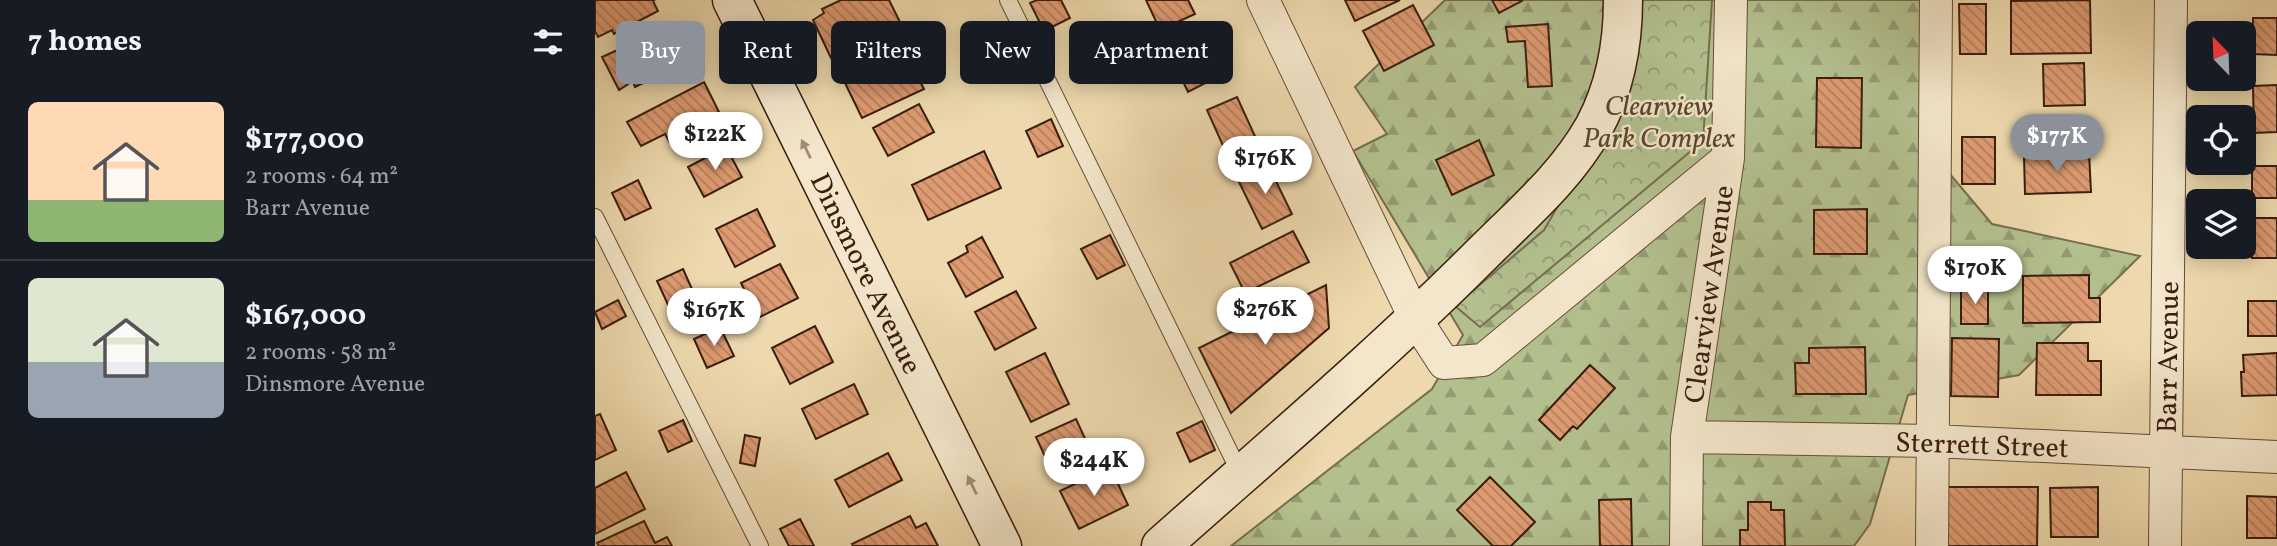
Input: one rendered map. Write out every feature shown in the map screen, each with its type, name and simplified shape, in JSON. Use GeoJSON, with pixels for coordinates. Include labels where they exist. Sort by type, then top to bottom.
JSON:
{"type":"FeatureCollection","features":[{"type":"Feature","properties":{"kind":"main road","name":"Dinsmore Avenue"},"geometry":{"type":"LineString","coordinates":[[732,0],[1002,546]]}},
{"type":"Feature","properties":{"kind":"main road"},"geometry":{"type":"LineString","coordinates":[[1161,546],[1416,320],[1559,177],[1594,126],[1606,100],[1621,49],[1623,0]]}},
{"type":"Feature","properties":{"kind":"street"},"geometry":{"type":"LineString","coordinates":[[1263,0],[1416,320],[1444,363],[1483,360],[1728,158]]}},
{"type":"Feature","properties":{"kind":"street","name":"Clearview Avenue"},"geometry":{"type":"LineString","coordinates":[[1686,546],[1687,437],[1728,158],[1731,0]]}},
{"type":"Feature","properties":{"kind":"street"},"geometry":{"type":"LineString","coordinates":[[1932,546],[1935,0]]}},
{"type":"Feature","properties":{"kind":"street","name":"Barr Avenue"},"geometry":{"type":"LineString","coordinates":[[2165,546],[2171,0]]}},
{"type":"Feature","properties":{"kind":"street","name":"Sterrett Street"},"geometry":{"type":"LineString","coordinates":[[1687,437],[1933,441],[2277,457]]}},
{"type":"Feature","properties":{"kind":"lane"},"geometry":{"type":"LineString","coordinates":[[1008,0],[1241,475]]}},
{"type":"Feature","properties":{"kind":"lane"},"geometry":{"type":"LineString","coordinates":[[595,217],[760,546]]}},
{"type":"Feature","properties":{"kind":"green space"},"geometry":{"type":"Polygon","coordinates":[[[1445,0],[1943,0],[1922,141],[1992,224],[2140,256],[2019,375],[1908,395],[1870,524],[1854,546],[1231,546],[1432,389],[1463,335],[1353,151],[1387,134],[1355,87],[1445,0]]]}},
{"type":"Feature","properties":{"kind":"green space","name":"Clearview Park Complex"},"geometry":{"type":"Polygon","coordinates":[[[1640,0],[1712,0],[1703,141],[1480,327],[1455,306],[1544,230],[1620,99],[1640,0]]]}},
{"type":"Feature","properties":{"kind":"building"},"geometry":{"type":"Polygon","coordinates":[[[595,0],[655,0],[653,1],[658,11],[639,21],[616,21],[614,34],[612,30],[598,37],[595,31],[595,0]]]}},
{"type":"Feature","properties":{"kind":"building"},"geometry":{"type":"Polygon","coordinates":[[[841,0],[889,0],[900,21],[831,21],[831,58],[817,28],[817,21],[813,20],[824,13],[822,9],[841,0]]]}},
{"type":"Feature","properties":{"kind":"building"},"geometry":{"type":"Polygon","coordinates":[[[1037,0],[1061,0],[1070,18],[1055,26],[1055,21],[1039,21],[1030,3],[1037,0]]]}},
{"type":"Feature","properties":{"kind":"building"},"geometry":{"type":"Polygon","coordinates":[[[1146,0],[1188,0],[1195,14],[1180,21],[1156,21],[1146,0]]]}},
{"type":"Feature","properties":{"kind":"building"},"geometry":{"type":"Polygon","coordinates":[[[1345,0],[1400,0],[1355,21],[1345,0]]]}},
{"type":"Feature","properties":{"kind":"building"},"geometry":{"type":"Polygon","coordinates":[[[1492,0],[1522,0],[1522,1],[1499,13],[1492,0]]]}},
{"type":"Feature","properties":{"kind":"building"},"geometry":{"type":"Polygon","coordinates":[[[2090,0],[2091,53],[2011,54],[2011,1],[2090,0]]]}},
{"type":"Feature","properties":{"kind":"building"},"geometry":{"type":"Polygon","coordinates":[[[1959,4],[1986,4],[1986,54],[1960,54],[1959,4]]]}},
{"type":"Feature","properties":{"kind":"building"},"geometry":{"type":"Polygon","coordinates":[[[1413,5],[1434,45],[1384,71],[1363,31],[1413,5]]]}},
{"type":"Feature","properties":{"kind":"building"},"geometry":{"type":"Polygon","coordinates":[[[2253,18],[2277,18],[2277,55],[2256,54],[2256,21],[2253,21],[2253,18]]]}},
{"type":"Feature","properties":{"kind":"building"},"geometry":{"type":"Polygon","coordinates":[[[1548,24],[1552,86],[1528,87],[1525,41],[1508,42],[1506,27],[1548,24]]]}},
{"type":"Feature","properties":{"kind":"building"},"geometry":{"type":"Polygon","coordinates":[[[616,51],[616,84],[628,84],[619,90],[602,57],[616,51]]]}},
{"type":"Feature","properties":{"kind":"building"},"geometry":{"type":"Polygon","coordinates":[[[2084,63],[2085,105],[2044,106],[2043,64],[2084,63]]]}},
{"type":"Feature","properties":{"kind":"building"},"geometry":{"type":"Polygon","coordinates":[[[1817,78],[1862,78],[1861,148],[1816,147],[1817,78]]]}},
{"type":"Feature","properties":{"kind":"building"},"geometry":{"type":"Polygon","coordinates":[[[700,84],[705,84],[721,116],[670,143],[665,134],[641,146],[627,122],[700,84]]]}},
{"type":"Feature","properties":{"kind":"building"},"geometry":{"type":"Polygon","coordinates":[[[845,84],[921,84],[924,89],[862,118],[845,84]]]}},
{"type":"Feature","properties":{"kind":"building"},"geometry":{"type":"Polygon","coordinates":[[[1184,84],[1204,84],[1188,92],[1184,84]]]}},
{"type":"Feature","properties":{"kind":"building"},"geometry":{"type":"Polygon","coordinates":[[[2277,85],[2277,132],[2256,133],[2253,91],[2256,91],[2256,86],[2277,85]]]}},
{"type":"Feature","properties":{"kind":"building"},"geometry":{"type":"Polygon","coordinates":[[[1237,97],[1259,145],[1229,159],[1207,110],[1237,97]]]}},
{"type":"Feature","properties":{"kind":"building"},"geometry":{"type":"Polygon","coordinates":[[[919,104],[934,132],[888,156],[873,128],[919,104]]]}},
{"type":"Feature","properties":{"kind":"building"},"geometry":{"type":"Polygon","coordinates":[[[1051,119],[1063,146],[1038,157],[1026,131],[1051,119]]]}},
{"type":"Feature","properties":{"kind":"building"},"geometry":{"type":"Polygon","coordinates":[[[1962,137],[1995,137],[1995,184],[1962,184],[1962,137]]]}},
{"type":"Feature","properties":{"kind":"building"},"geometry":{"type":"Polygon","coordinates":[[[1479,140],[1494,175],[1452,195],[1436,160],[1479,140]]]}},
{"type":"Feature","properties":{"kind":"building"},"geometry":{"type":"Polygon","coordinates":[[[726,147],[742,177],[704,197],[688,167],[726,147]]]}},
{"type":"Feature","properties":{"kind":"building"},"geometry":{"type":"Polygon","coordinates":[[[984,151],[1001,188],[928,220],[912,185],[984,151]]]}},
{"type":"Feature","properties":{"kind":"building"},"geometry":{"type":"Polygon","coordinates":[[[2089,153],[2091,192],[2025,194],[2024,156],[2089,153]]]}},
{"type":"Feature","properties":{"kind":"building"},"geometry":{"type":"Polygon","coordinates":[[[1267,163],[1292,214],[1262,229],[1237,178],[1267,163]]]}},
{"type":"Feature","properties":{"kind":"building"},"geometry":{"type":"Polygon","coordinates":[[[2256,166],[2277,166],[2277,198],[2256,198],[2256,189],[2252,189],[2252,175],[2256,175],[2256,166]]]}},
{"type":"Feature","properties":{"kind":"building"},"geometry":{"type":"Polygon","coordinates":[[[638,180],[651,208],[625,220],[612,193],[638,180]]]}},
{"type":"Feature","properties":{"kind":"building"},"geometry":{"type":"Polygon","coordinates":[[[757,209],[775,246],[735,267],[716,229],[757,209]]]}},
{"type":"Feature","properties":{"kind":"building"},"geometry":{"type":"Polygon","coordinates":[[[1867,209],[1867,254],[1814,254],[1814,210],[1867,209]]]}},
{"type":"Feature","properties":{"kind":"building"},"geometry":{"type":"Polygon","coordinates":[[[2256,218],[2277,218],[2277,258],[2256,258],[2256,218]]]}},
{"type":"Feature","properties":{"kind":"building"},"geometry":{"type":"Polygon","coordinates":[[[1293,231],[1309,262],[1245,293],[1230,263],[1293,231]]]}},
{"type":"Feature","properties":{"kind":"building"},"geometry":{"type":"Polygon","coordinates":[[[1110,235],[1125,265],[1097,279],[1081,249],[1110,235]]]}},
{"type":"Feature","properties":{"kind":"building"},"geometry":{"type":"Polygon","coordinates":[[[982,237],[1003,277],[966,297],[948,263],[968,252],[966,246],[982,237]]]}},
{"type":"Feature","properties":{"kind":"building"},"geometry":{"type":"Polygon","coordinates":[[[780,264],[798,298],[758,318],[741,283],[780,264]]]}},
{"type":"Feature","properties":{"kind":"building"},"geometry":{"type":"Polygon","coordinates":[[[683,269],[696,298],[670,309],[657,281],[683,269]]]}},
{"type":"Feature","properties":{"kind":"building"},"geometry":{"type":"Polygon","coordinates":[[[2089,275],[2089,298],[2100,298],[2100,322],[2023,323],[2023,276],[2089,275]]]}},
{"type":"Feature","properties":{"kind":"building"},"geometry":{"type":"Polygon","coordinates":[[[1326,285],[1329,328],[1231,413],[1199,348],[1326,285]]]}},
{"type":"Feature","properties":{"kind":"building"},"geometry":{"type":"Polygon","coordinates":[[[1961,288],[1988,288],[1988,324],[1961,324],[1961,288]]]}},
{"type":"Feature","properties":{"kind":"building"},"geometry":{"type":"Polygon","coordinates":[[[1016,291],[1036,328],[995,350],[975,312],[1016,291]]]}},
{"type":"Feature","properties":{"kind":"building"},"geometry":{"type":"Polygon","coordinates":[[[618,300],[626,316],[602,329],[595,312],[618,300]]]}},
{"type":"Feature","properties":{"kind":"building"},"geometry":{"type":"Polygon","coordinates":[[[2248,301],[2277,301],[2277,336],[2248,336],[2248,301]]]}},
{"type":"Feature","properties":{"kind":"building"},"geometry":{"type":"Polygon","coordinates":[[[815,326],[833,362],[790,384],[772,348],[815,326]]]}},
{"type":"Feature","properties":{"kind":"building"},"geometry":{"type":"Polygon","coordinates":[[[720,327],[734,356],[707,368],[694,339],[720,327]]]}},
{"type":"Feature","properties":{"kind":"building"},"geometry":{"type":"Polygon","coordinates":[[[1952,338],[1999,339],[1998,397],[1951,396],[1952,338]]]}},
{"type":"Feature","properties":{"kind":"building"},"geometry":{"type":"Polygon","coordinates":[[[2037,343],[2088,343],[2088,361],[2101,361],[2101,395],[2036,395],[2037,343]]]}},
{"type":"Feature","properties":{"kind":"building"},"geometry":{"type":"Polygon","coordinates":[[[1865,347],[1866,394],[1796,394],[1795,363],[1809,363],[1809,348],[1865,347]]]}},
{"type":"Feature","properties":{"kind":"building"},"geometry":{"type":"Polygon","coordinates":[[[1045,353],[1069,404],[1031,422],[1006,372],[1045,353]]]}},
{"type":"Feature","properties":{"kind":"building"},"geometry":{"type":"Polygon","coordinates":[[[2277,353],[2277,395],[2242,396],[2243,355],[2277,353]]]}},
{"type":"Feature","properties":{"kind":"building"},"geometry":{"type":"Polygon","coordinates":[[[1590,365],[1615,388],[1577,429],[1573,426],[1560,440],[1539,420],[1590,365]]]}},
{"type":"Feature","properties":{"kind":"building"},"geometry":{"type":"Polygon","coordinates":[[[854,384],[868,414],[816,439],[802,409],[854,384]]]}},
{"type":"Feature","properties":{"kind":"building"},"geometry":{"type":"Polygon","coordinates":[[[600,414],[616,450],[595,460],[595,416],[600,414]]]}},
{"type":"Feature","properties":{"kind":"building"},"geometry":{"type":"Polygon","coordinates":[[[1076,419],[1093,456],[1053,474],[1036,437],[1076,419]]]}},
{"type":"Feature","properties":{"kind":"building"},"geometry":{"type":"Polygon","coordinates":[[[683,420],[692,441],[668,452],[659,431],[683,420]]]}},
{"type":"Feature","properties":{"kind":"building"},"geometry":{"type":"Polygon","coordinates":[[[1202,421],[1215,450],[1190,462],[1177,433],[1202,421]]]}},
{"type":"Feature","properties":{"kind":"building"},"geometry":{"type":"Polygon","coordinates":[[[745,435],[760,438],[755,466],[740,463],[745,435]]]}},
{"type":"Feature","properties":{"kind":"building"},"geometry":{"type":"Polygon","coordinates":[[[888,453],[902,480],[849,507],[835,480],[888,453]]]}},
{"type":"Feature","properties":{"kind":"building"},"geometry":{"type":"Polygon","coordinates":[[[1110,467],[1128,505],[1079,529],[1060,491],[1110,467]]]}},
{"type":"Feature","properties":{"kind":"building"},"geometry":{"type":"Polygon","coordinates":[[[626,472],[645,509],[595,534],[595,488],[626,472]]]}},
{"type":"Feature","properties":{"kind":"building"},"geometry":{"type":"Polygon","coordinates":[[[1490,477],[1535,522],[1511,546],[1493,546],[1457,510],[1490,477]]]}},
{"type":"Feature","properties":{"kind":"building"},"geometry":{"type":"Polygon","coordinates":[[[1942,487],[2038,487],[2037,546],[1942,546],[1942,487]]]}},
{"type":"Feature","properties":{"kind":"building"},"geometry":{"type":"Polygon","coordinates":[[[2098,487],[2098,537],[2051,537],[2050,488],[2098,487]]]}},
{"type":"Feature","properties":{"kind":"building"},"geometry":{"type":"Polygon","coordinates":[[[2247,496],[2277,497],[2277,538],[2247,538],[2247,496]]]}},
{"type":"Feature","properties":{"kind":"building"},"geometry":{"type":"Polygon","coordinates":[[[1631,499],[1632,546],[1600,546],[1599,500],[1631,499]]]}},
{"type":"Feature","properties":{"kind":"building"},"geometry":{"type":"Polygon","coordinates":[[[1748,502],[1771,502],[1771,510],[1784,510],[1785,546],[1740,546],[1740,530],[1748,530],[1748,502]]]}},
{"type":"Feature","properties":{"kind":"building"},"geometry":{"type":"Polygon","coordinates":[[[910,516],[916,528],[926,523],[938,546],[853,546],[852,544],[910,516]]]}},
{"type":"Feature","properties":{"kind":"building"},"geometry":{"type":"Polygon","coordinates":[[[800,519],[814,546],[789,546],[780,529],[800,519]]]}},
{"type":"Feature","properties":{"kind":"building"},"geometry":{"type":"Polygon","coordinates":[[[644,521],[655,543],[667,537],[672,546],[599,546],[597,543],[644,521]]]}}]}
